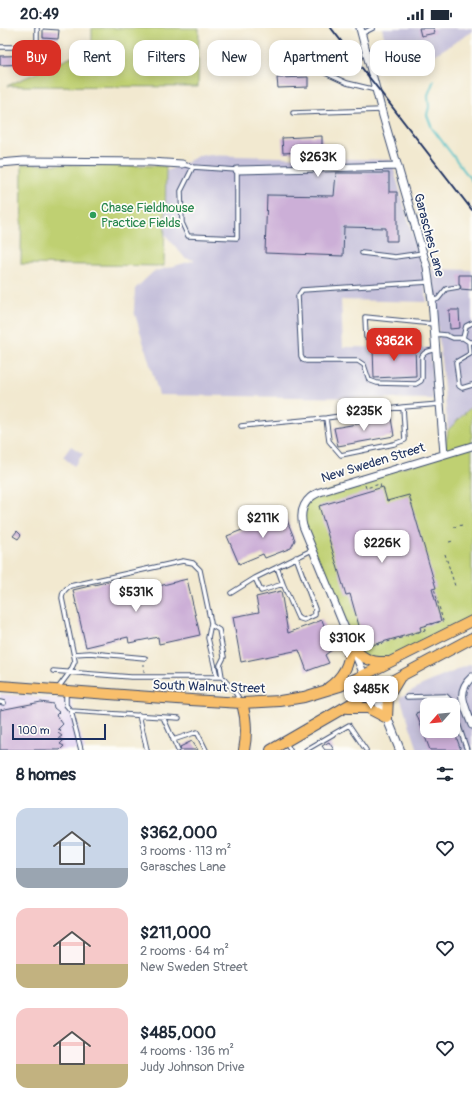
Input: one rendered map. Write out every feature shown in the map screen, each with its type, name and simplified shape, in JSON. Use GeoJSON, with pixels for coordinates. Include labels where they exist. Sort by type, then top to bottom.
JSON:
{"type":"FeatureCollection","features":[{"type":"Feature","properties":{"kind":"main road","name":"South Walnut Street"},"geometry":{"type":"LineString","coordinates":[[0,686],[164,699],[242,703],[280,701],[304,697],[340,686],[472,621]]}},
{"type":"Feature","properties":{"kind":"main road"},"geometry":{"type":"LineString","coordinates":[[271,750],[288,746],[345,708],[472,638]]}},
{"type":"Feature","properties":{"kind":"main road"},"geometry":{"type":"LineString","coordinates":[[350,644],[357,653],[366,660],[375,662],[389,662]]}},
{"type":"Feature","properties":{"kind":"main road"},"geometry":{"type":"LineString","coordinates":[[321,692],[332,685],[342,675],[350,659],[350,644]]}},
{"type":"Feature","properties":{"kind":"main road"},"geometry":{"type":"LineString","coordinates":[[461,644],[472,644]]}},
{"type":"Feature","properties":{"kind":"main road"},"geometry":{"type":"LineString","coordinates":[[345,708],[368,708],[387,718],[388,697],[400,677]]}},
{"type":"Feature","properties":{"kind":"main road"},"geometry":{"type":"LineString","coordinates":[[242,703],[244,710],[245,733],[244,750]]}},
{"type":"Feature","properties":{"kind":"street","name":"Garasches Lane"},"geometry":{"type":"LineString","coordinates":[[360,31],[430,282],[444,454]]}},
{"type":"Feature","properties":{"kind":"street"},"geometry":{"type":"LineString","coordinates":[[0,163],[24,161],[150,162],[182,164]]}},
{"type":"Feature","properties":{"kind":"street"},"geometry":{"type":"LineString","coordinates":[[237,170],[398,166]]}},
{"type":"Feature","properties":{"kind":"street"},"geometry":{"type":"LineString","coordinates":[[444,454],[472,446]]}},
{"type":"Feature","properties":{"kind":"street","name":"New Sweden Street"},"geometry":{"type":"LineString","coordinates":[[364,675],[350,644],[303,526],[301,515],[304,505],[310,497],[325,490],[444,454]]}},
{"type":"Feature","properties":{"kind":"street"},"geometry":{"type":"LineString","coordinates":[[364,675],[387,718],[400,750]]}},
{"type":"Feature","properties":{"kind":"street"},"geometry":{"type":"LineString","coordinates":[[472,677],[462,692],[462,698],[472,725]]}},
{"type":"Feature","properties":{"kind":"lane"},"geometry":{"type":"LineString","coordinates":[[0,47],[37,48],[37,28]]}},
{"type":"Feature","properties":{"kind":"lane"},"geometry":{"type":"LineString","coordinates":[[360,31],[373,28]]}},
{"type":"Feature","properties":{"kind":"lane"},"geometry":{"type":"LineString","coordinates":[[332,76],[347,83],[376,90]]}},
{"type":"Feature","properties":{"kind":"lane"},"geometry":{"type":"LineString","coordinates":[[293,113],[381,110]]}},
{"type":"Feature","properties":{"kind":"lane"},"geometry":{"type":"LineString","coordinates":[[182,164],[237,170],[237,238],[188,236],[182,223],[181,191],[193,166]]}},
{"type":"Feature","properties":{"kind":"lane"},"geometry":{"type":"LineString","coordinates":[[362,253],[395,257],[423,253]]}},
{"type":"Feature","properties":{"kind":"lane"},"geometry":{"type":"LineString","coordinates":[[430,282],[302,290],[298,296],[301,356],[303,360],[306,361],[358,361],[364,365],[369,380],[377,383],[416,384],[421,381],[422,378],[423,354],[428,351],[436,350]]}},
{"type":"Feature","properties":{"kind":"lane"},"geometry":{"type":"LineString","coordinates":[[432,301],[438,299],[446,289],[458,286]]}},
{"type":"Feature","properties":{"kind":"lane"},"geometry":{"type":"LineString","coordinates":[[377,340],[366,337],[365,317],[434,324]]}},
{"type":"Feature","properties":{"kind":"lane"},"geometry":{"type":"LineString","coordinates":[[463,338],[466,326],[472,323]]}},
{"type":"Feature","properties":{"kind":"lane"},"geometry":{"type":"LineString","coordinates":[[435,334],[446,335],[453,338],[463,338],[471,342],[470,354],[456,362],[459,386],[465,388],[472,385]]}},
{"type":"Feature","properties":{"kind":"lane"},"geometry":{"type":"LineString","coordinates":[[241,426],[326,418],[403,407],[441,404]]}},
{"type":"Feature","properties":{"kind":"lane"},"geometry":{"type":"LineString","coordinates":[[326,418],[329,441],[341,455],[394,444],[405,440],[403,407]]}},
{"type":"Feature","properties":{"kind":"lane"},"geometry":{"type":"LineString","coordinates":[[231,593],[255,578],[312,550]]}},
{"type":"Feature","properties":{"kind":"lane"},"geometry":{"type":"LineString","coordinates":[[277,567],[298,618],[304,620],[314,615],[315,609],[296,557]]}},
{"type":"Feature","properties":{"kind":"lane"},"geometry":{"type":"LineString","coordinates":[[81,750],[71,711],[66,705],[61,691],[75,661],[62,598],[62,595],[66,589],[70,586],[183,561],[194,563],[200,570],[211,625],[208,638],[217,677]]}},
{"type":"Feature","properties":{"kind":"lane"},"geometry":{"type":"LineString","coordinates":[[255,578],[261,591],[283,584]]}},
{"type":"Feature","properties":{"kind":"lane"},"geometry":{"type":"LineString","coordinates":[[211,625],[219,630],[224,657],[220,665],[222,677],[242,703]]}},
{"type":"Feature","properties":{"kind":"lane"},"geometry":{"type":"LineString","coordinates":[[74,654],[90,653],[145,658]]}},
{"type":"Feature","properties":{"kind":"lane"},"geometry":{"type":"LineString","coordinates":[[53,671],[143,677],[222,677]]}},
{"type":"Feature","properties":{"kind":"lane"},"geometry":{"type":"LineString","coordinates":[[407,697],[446,696],[448,698]]}},
{"type":"Feature","properties":{"kind":"lane"},"geometry":{"type":"LineString","coordinates":[[71,711],[180,718]]}},
{"type":"Feature","properties":{"kind":"lane"},"geometry":{"type":"LineString","coordinates":[[139,715],[147,750]]}},
{"type":"Feature","properties":{"kind":"lane"},"geometry":{"type":"LineString","coordinates":[[163,717],[178,750]]}},
{"type":"Feature","properties":{"kind":"lane"},"geometry":{"type":"LineString","coordinates":[[306,750],[349,725],[366,750]]}},
{"type":"Feature","properties":{"kind":"lane"},"geometry":{"type":"LineString","coordinates":[[460,730],[467,750]]}},
{"type":"Feature","properties":{"kind":"lane"},"geometry":{"type":"LineString","coordinates":[[173,740],[196,732],[206,750]]}},
{"type":"Feature","properties":{"kind":"path"},"geometry":{"type":"LineString","coordinates":[[365,484],[366,488],[380,484],[381,488]]}},
{"type":"Feature","properties":{"kind":"path"},"geometry":{"type":"LineString","coordinates":[[454,527],[462,525]]}},
{"type":"Feature","properties":{"kind":"path"},"geometry":{"type":"LineString","coordinates":[[449,542],[453,541]]}},
{"type":"Feature","properties":{"kind":"path"},"geometry":{"type":"LineString","coordinates":[[445,554],[455,586]]}},
{"type":"Feature","properties":{"kind":"path"},"geometry":{"type":"LineString","coordinates":[[426,634],[424,626],[443,621],[434,588]]}},
{"type":"Feature","properties":{"kind":"path"},"geometry":{"type":"LineString","coordinates":[[376,644],[377,645],[425,631]]}},
{"type":"Feature","properties":{"kind":"path"},"geometry":{"type":"LineString","coordinates":[[143,677],[145,658]]}},
{"type":"Feature","properties":{"kind":"shaded area"},"geometry":{"type":"Polygon","coordinates":[[[382,28],[472,28],[472,32],[435,55],[435,40],[385,40],[382,28]]]}},
{"type":"Feature","properties":{"kind":"shaded area"},"geometry":{"type":"Polygon","coordinates":[[[201,155],[391,160],[423,271],[427,302],[341,300],[343,347],[430,348],[433,399],[159,395],[134,311],[135,289],[153,272],[195,260],[185,258],[151,218],[152,178],[201,155]]]}},
{"type":"Feature","properties":{"kind":"shaded area"},"geometry":{"type":"Polygon","coordinates":[[[432,269],[472,270],[472,406],[448,430],[432,269]]]}},
{"type":"Feature","properties":{"kind":"shaded area"},"geometry":{"type":"Polygon","coordinates":[[[71,446],[83,454],[74,466],[63,457],[71,446]]]}},
{"type":"Feature","properties":{"kind":"shaded area"},"geometry":{"type":"Polygon","coordinates":[[[472,664],[472,750],[418,750],[400,697],[420,686],[472,664]]]}},
{"type":"Feature","properties":{"kind":"shaded area"},"geometry":{"type":"Polygon","coordinates":[[[0,694],[71,700],[85,750],[0,750],[0,694]]]}},
{"type":"Feature","properties":{"kind":"green space"},"geometry":{"type":"Polygon","coordinates":[[[92,28],[199,28],[199,40],[133,40],[133,76],[198,76],[198,87],[7,86],[29,76],[61,76],[61,62],[69,58],[69,76],[125,76],[125,40],[92,40],[92,28]]]}},
{"type":"Feature","properties":{"kind":"green space","name":"Chase Fieldhouse Practice Fields"},"geometry":{"type":"Polygon","coordinates":[[[22,164],[166,166],[164,266],[21,264],[22,164]]]}},
{"type":"Feature","properties":{"kind":"green space"},"geometry":{"type":"Polygon","coordinates":[[[472,406],[472,621],[389,662],[361,657],[303,526],[302,510],[310,497],[444,454],[448,430],[472,406]]]}},
{"type":"Feature","properties":{"kind":"building"},"geometry":{"type":"Polygon","coordinates":[[[419,28],[434,28],[435,33],[421,36],[419,28]]]}},
{"type":"Feature","properties":{"kind":"building"},"geometry":{"type":"Polygon","coordinates":[[[43,29],[59,30],[58,39],[43,38],[43,29]]]}},
{"type":"Feature","properties":{"kind":"building"},"geometry":{"type":"Polygon","coordinates":[[[0,56],[12,56],[12,65],[0,65],[0,56]]]}},
{"type":"Feature","properties":{"kind":"building"},"geometry":{"type":"Polygon","coordinates":[[[308,77],[308,87],[278,88],[277,78],[308,77]]]}},
{"type":"Feature","properties":{"kind":"building"},"geometry":{"type":"Polygon","coordinates":[[[322,136],[322,151],[283,153],[282,138],[322,136]]]}},
{"type":"Feature","properties":{"kind":"building"},"geometry":{"type":"Polygon","coordinates":[[[336,173],[389,173],[389,192],[397,192],[397,241],[386,241],[386,228],[344,227],[343,256],[265,253],[267,195],[334,196],[336,173]]]}},
{"type":"Feature","properties":{"kind":"building"},"geometry":{"type":"Polygon","coordinates":[[[459,275],[472,275],[472,290],[460,289],[459,275]]]}},
{"type":"Feature","properties":{"kind":"building"},"geometry":{"type":"Polygon","coordinates":[[[449,310],[459,310],[460,328],[450,329],[449,310]]]}},
{"type":"Feature","properties":{"kind":"building"},"geometry":{"type":"Polygon","coordinates":[[[415,346],[416,376],[374,378],[373,348],[415,346]]]}},
{"type":"Feature","properties":{"kind":"building"},"geometry":{"type":"Polygon","coordinates":[[[391,418],[394,436],[338,446],[334,428],[391,418]]]}},
{"type":"Feature","properties":{"kind":"building"},"geometry":{"type":"Polygon","coordinates":[[[383,487],[387,501],[409,495],[436,588],[432,589],[441,621],[420,627],[421,631],[365,647],[350,594],[346,595],[319,506],[383,487]]]}},
{"type":"Feature","properties":{"kind":"building"},"geometry":{"type":"Polygon","coordinates":[[[284,513],[295,540],[291,548],[265,558],[263,554],[239,564],[227,536],[284,513]]]}},
{"type":"Feature","properties":{"kind":"building"},"geometry":{"type":"Polygon","coordinates":[[[17,531],[21,535],[18,539],[13,536],[17,531]]]}},
{"type":"Feature","properties":{"kind":"building"},"geometry":{"type":"Polygon","coordinates":[[[187,579],[200,635],[159,644],[158,637],[129,643],[128,637],[86,647],[73,590],[115,580],[117,588],[145,581],[147,589],[187,579]]]}},
{"type":"Feature","properties":{"kind":"building"},"geometry":{"type":"Polygon","coordinates":[[[281,591],[288,633],[322,620],[333,649],[325,655],[329,663],[307,671],[299,650],[241,662],[233,617],[259,612],[256,597],[281,591]]]}},
{"type":"Feature","properties":{"kind":"building"},"geometry":{"type":"Polygon","coordinates":[[[41,702],[53,704],[54,708],[59,712],[56,715],[63,724],[58,729],[61,730],[58,733],[62,736],[59,738],[63,741],[60,744],[64,746],[60,750],[0,750],[0,710],[41,702]]]}},
{"type":"Feature","properties":{"kind":"building"},"geometry":{"type":"Polygon","coordinates":[[[420,712],[420,724],[416,713],[420,712]]]}},
{"type":"Feature","properties":{"kind":"building"},"geometry":{"type":"Polygon","coordinates":[[[425,738],[457,738],[461,750],[430,750],[425,738]]]}},
{"type":"Feature","properties":{"kind":"building"},"geometry":{"type":"Polygon","coordinates":[[[192,741],[198,750],[181,750],[180,747],[192,741]]]}},
{"type":"Feature","properties":{"kind":"building"},"geometry":{"type":"Polygon","coordinates":[[[329,742],[334,750],[325,750],[322,746],[329,742]]]}},
{"type":"Feature","properties":{"kind":"waterway"},"geometry":{"type":"LineString","coordinates":[[434,80],[428,95],[429,107],[427,115],[432,128],[472,181]]}},
{"type":"Feature","properties":{"kind":"railway"},"geometry":{"type":"LineString","coordinates":[[331,28],[472,210]]}},
{"type":"Feature","properties":{"kind":"place","name":"Chase Fieldhouse Practice Fields"},"geometry":{"type":"Point","coordinates":[93,215]}}]}
